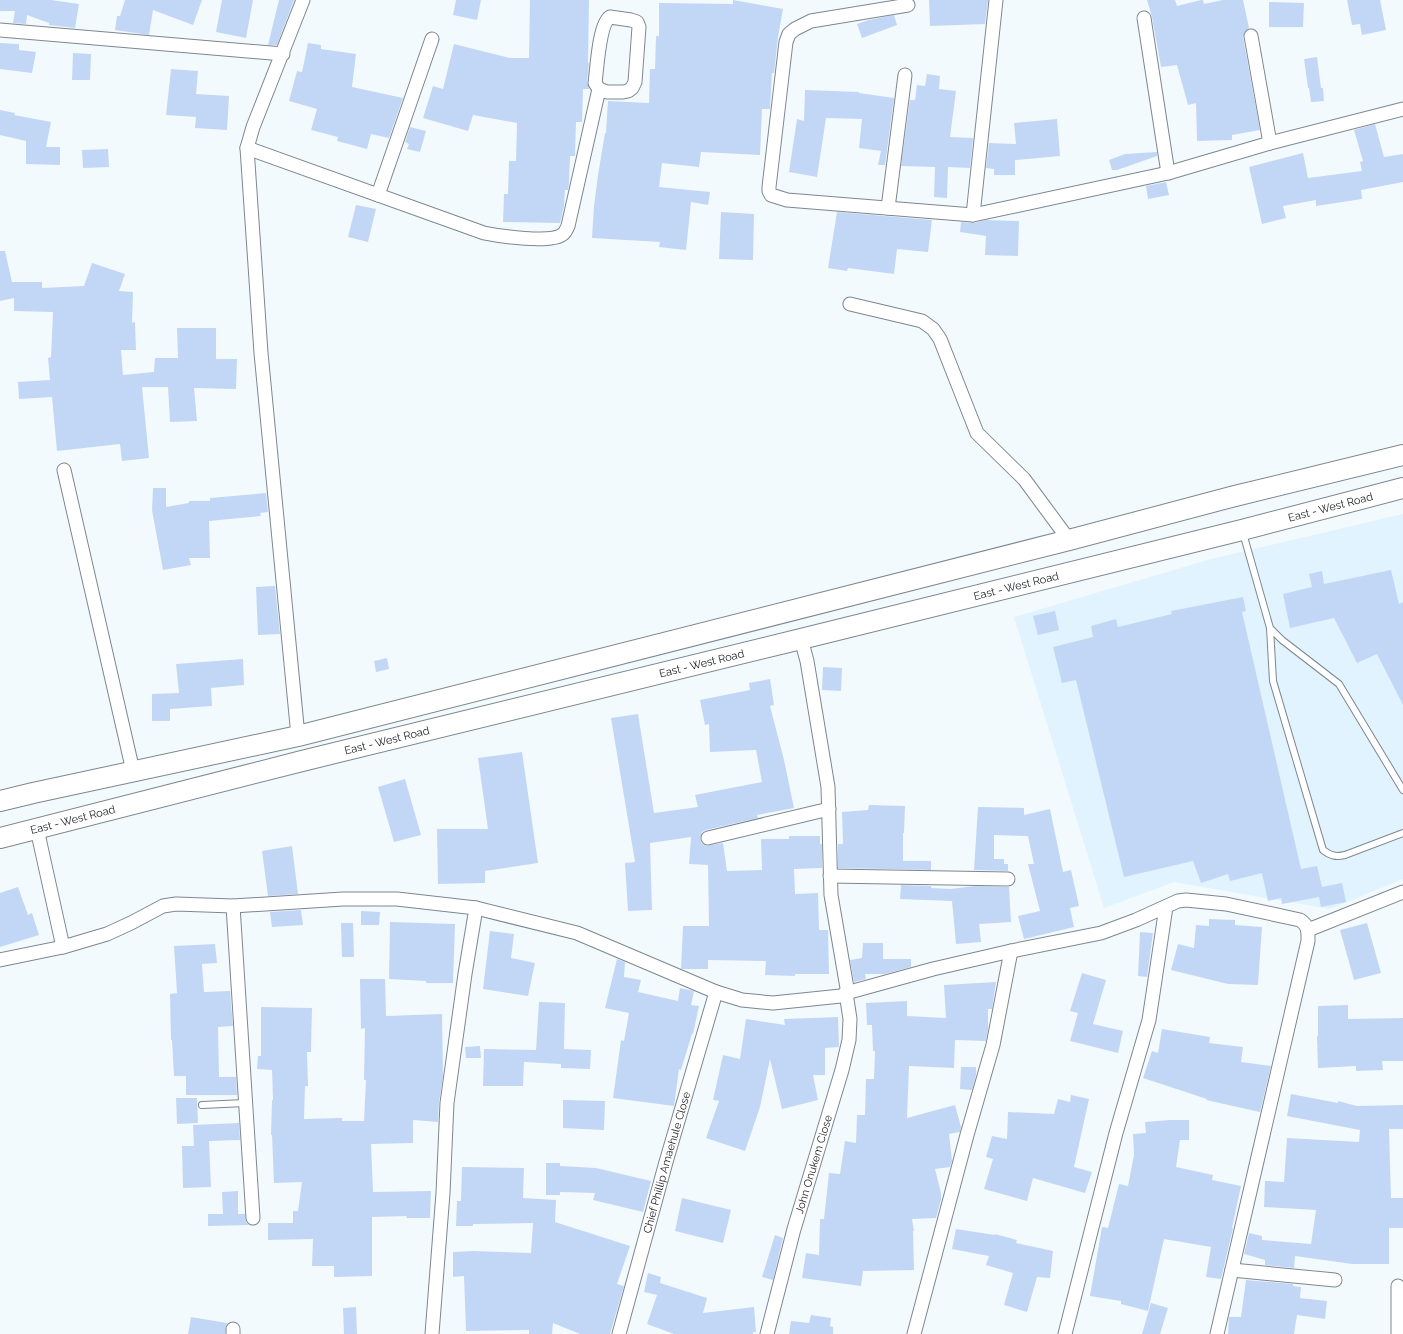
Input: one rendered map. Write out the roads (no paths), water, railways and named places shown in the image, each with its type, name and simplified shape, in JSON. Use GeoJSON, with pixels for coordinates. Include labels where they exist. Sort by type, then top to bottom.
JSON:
{"type":"FeatureCollection","features":[{"type":"Feature","properties":{"kind":"main road"},"geometry":{"type":"LineString","coordinates":[[0,801],[298,736],[1069,540],[1235,496],[1403,455]]}},
{"type":"Feature","properties":{"kind":"main road","name":"East - West Road"},"geometry":{"type":"LineString","coordinates":[[0,838],[302,760],[801,639],[1242,530],[1403,488]]}},
{"type":"Feature","properties":{"kind":"street"},"geometry":{"type":"LineString","coordinates":[[298,736],[261,354],[247,148],[253,127],[304,0]]}},
{"type":"Feature","properties":{"kind":"street"},"geometry":{"type":"LineString","coordinates":[[973,215],[996,0]]}},
{"type":"Feature","properties":{"kind":"street"},"geometry":{"type":"LineString","coordinates":[[908,5],[811,21],[795,29],[789,34],[786,42],[769,187],[771,195],[787,200],[973,215],[1168,173],[1270,143],[1403,109]]}},
{"type":"Feature","properties":{"kind":"street"},"geometry":{"type":"LineString","coordinates":[[247,148],[484,233],[505,237],[553,238],[563,234],[568,226],[599,89],[595,83],[602,30],[606,20],[610,17],[637,22],[639,26],[635,82],[632,88],[623,92],[607,92],[599,89]]}},
{"type":"Feature","properties":{"kind":"street"},"geometry":{"type":"LineString","coordinates":[[1144,18],[1168,173]]}},
{"type":"Feature","properties":{"kind":"street"},"geometry":{"type":"LineString","coordinates":[[0,30],[283,54]]}},
{"type":"Feature","properties":{"kind":"street"},"geometry":{"type":"LineString","coordinates":[[1250,36],[1270,143]]}},
{"type":"Feature","properties":{"kind":"street"},"geometry":{"type":"LineString","coordinates":[[378,195],[432,39]]}},
{"type":"Feature","properties":{"kind":"street"},"geometry":{"type":"LineString","coordinates":[[888,208],[905,75]]}},
{"type":"Feature","properties":{"kind":"street"},"geometry":{"type":"LineString","coordinates":[[850,304],[922,321],[934,329],[940,339],[977,433],[1024,479],[1069,540]]}},
{"type":"Feature","properties":{"kind":"street"},"geometry":{"type":"LineString","coordinates":[[64,470],[133,771]]}},
{"type":"Feature","properties":{"kind":"street","name":"John Onukem Close"},"geometry":{"type":"LineString","coordinates":[[767,1334],[794,1230],[842,1070],[849,1040],[850,1019],[846,993],[847,988],[831,895],[828,787],[807,661],[801,639]]}},
{"type":"Feature","properties":{"kind":"street"},"geometry":{"type":"LineString","coordinates":[[708,838],[829,809]]}},
{"type":"Feature","properties":{"kind":"street"},"geometry":{"type":"LineString","coordinates":[[37,829],[63,947]]}},
{"type":"Feature","properties":{"kind":"street"},"geometry":{"type":"LineString","coordinates":[[830,876],[1008,879]]}},
{"type":"Feature","properties":{"kind":"street"},"geometry":{"type":"LineString","coordinates":[[1308,930],[1403,892]]}},
{"type":"Feature","properties":{"kind":"street"},"geometry":{"type":"LineString","coordinates":[[0,960],[63,947],[107,934],[132,923],[163,906],[176,904],[233,906],[343,899],[397,899],[476,908],[577,933],[716,992],[742,1000],[774,1003],[842,996],[846,993],[933,969],[1011,951],[1101,933],[1136,920],[1178,901],[1186,900],[1226,904],[1300,920],[1306,924],[1308,930],[1308,941],[1217,1334]]}},
{"type":"Feature","properties":{"kind":"street"},"geometry":{"type":"LineString","coordinates":[[233,906],[253,1218]]}},
{"type":"Feature","properties":{"kind":"street"},"geometry":{"type":"LineString","coordinates":[[1065,1334],[1116,1133],[1149,1020],[1166,907]]}},
{"type":"Feature","properties":{"kind":"street"},"geometry":{"type":"LineString","coordinates":[[432,1334],[443,1193],[447,1103],[476,908]]}},
{"type":"Feature","properties":{"kind":"street"},"geometry":{"type":"LineString","coordinates":[[914,1334],[967,1134],[993,1045],[1011,951]]}},
{"type":"Feature","properties":{"kind":"street","name":"Chief Phillip Amaehule Close"},"geometry":{"type":"LineString","coordinates":[[619,1334],[666,1162],[716,992]]}},
{"type":"Feature","properties":{"kind":"street"},"geometry":{"type":"LineString","coordinates":[[1232,1270],[1335,1280]]}},
{"type":"Feature","properties":{"kind":"street"},"geometry":{"type":"LineString","coordinates":[[1398,1286],[1398,1334]]}},
{"type":"Feature","properties":{"kind":"lane"},"geometry":{"type":"LineString","coordinates":[[1242,530],[1270,628],[1273,681],[1323,850],[1335,857],[1346,855],[1403,833]]}},
{"type":"Feature","properties":{"kind":"lane"},"geometry":{"type":"LineString","coordinates":[[1270,628],[1282,640],[1339,684],[1403,790]]}},
{"type":"Feature","properties":{"kind":"lane"},"geometry":{"type":"LineString","coordinates":[[202,1105],[245,1103]]}}]}
